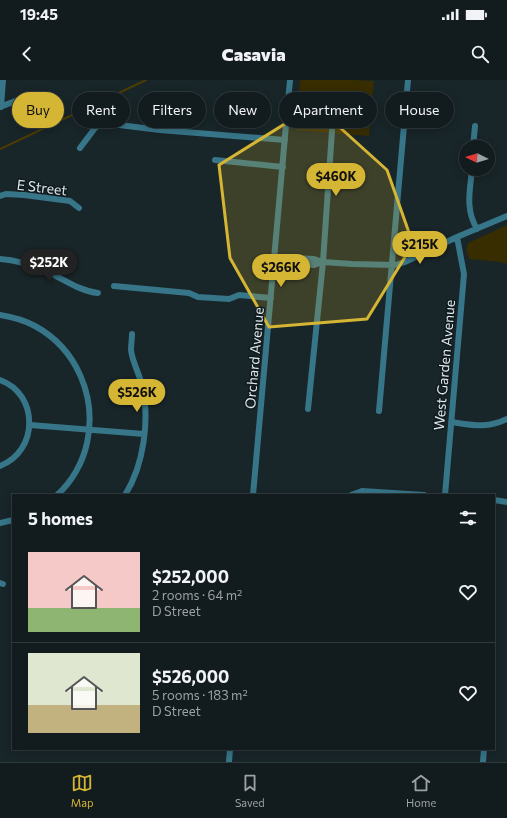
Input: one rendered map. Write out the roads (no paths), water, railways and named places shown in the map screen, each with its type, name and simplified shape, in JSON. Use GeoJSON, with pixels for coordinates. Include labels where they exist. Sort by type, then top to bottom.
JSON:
{"type":"FeatureCollection","features":[{"type":"Feature","properties":{"kind":"street"},"geometry":{"type":"LineString","coordinates":[[3,80],[0,107],[12,102]]}},
{"type":"Feature","properties":{"kind":"street","name":"Orchard Avenue"},"geometry":{"type":"LineString","coordinates":[[253,494],[290,80]]}},
{"type":"Feature","properties":{"kind":"street"},"geometry":{"type":"LineString","coordinates":[[379,411],[408,80]]}},
{"type":"Feature","properties":{"kind":"street"},"geometry":{"type":"LineString","coordinates":[[80,148],[95,128],[111,124],[160,130],[285,140]]}},
{"type":"Feature","properties":{"kind":"street"},"geometry":{"type":"LineString","coordinates":[[474,140],[475,126]]}},
{"type":"Feature","properties":{"kind":"street"},"geometry":{"type":"LineString","coordinates":[[308,409],[323,262],[332,131]]}},
{"type":"Feature","properties":{"kind":"street"},"geometry":{"type":"LineString","coordinates":[[215,160],[283,167]]}},
{"type":"Feature","properties":{"kind":"street"},"geometry":{"type":"LineString","coordinates":[[471,176],[469,206],[470,215],[477,229]]}},
{"type":"Feature","properties":{"kind":"street","name":"E Street"},"geometry":{"type":"LineString","coordinates":[[0,196],[6,194],[24,195],[70,201],[79,208]]}},
{"type":"Feature","properties":{"kind":"street"},"geometry":{"type":"LineString","coordinates":[[275,260],[314,259],[323,262],[392,265],[405,262],[507,216]]}},
{"type":"Feature","properties":{"kind":"street","name":"West Garden Avenue"},"geometry":{"type":"LineString","coordinates":[[445,494],[464,274],[458,237]]}},
{"type":"Feature","properties":{"kind":"street"},"geometry":{"type":"LineString","coordinates":[[0,259],[15,260],[31,264],[87,292],[98,293]]}},
{"type":"Feature","properties":{"kind":"street"},"geometry":{"type":"LineString","coordinates":[[114,286],[189,293],[198,297],[229,300],[239,295],[271,298]]}},
{"type":"Feature","properties":{"kind":"street"},"geometry":{"type":"LineString","coordinates":[[0,315],[16,318],[35,326],[52,338],[66,352],[78,369],[86,389],[90,409],[90,430],[85,453],[75,474],[58,494]]}},
{"type":"Feature","properties":{"kind":"street"},"geometry":{"type":"LineString","coordinates":[[126,494],[130,488],[139,465],[146,420],[142,385],[131,350],[132,334]]}},
{"type":"Feature","properties":{"kind":"street"},"geometry":{"type":"LineString","coordinates":[[0,380],[14,388],[23,398],[28,410],[30,425],[28,436],[23,448],[14,458],[0,466]]}},
{"type":"Feature","properties":{"kind":"street"},"geometry":{"type":"LineString","coordinates":[[451,422],[477,426],[490,426],[507,419]]}},
{"type":"Feature","properties":{"kind":"street"},"geometry":{"type":"LineString","coordinates":[[30,425],[144,434]]}},
{"type":"Feature","properties":{"kind":"street"},"geometry":{"type":"LineString","coordinates":[[354,494],[362,491],[386,494]]}},
{"type":"Feature","properties":{"kind":"street"},"geometry":{"type":"LineString","coordinates":[[495,500],[507,502]]}},
{"type":"Feature","properties":{"kind":"street"},"geometry":{"type":"LineString","coordinates":[[0,523],[12,520]]}},
{"type":"Feature","properties":{"kind":"street"},"geometry":{"type":"LineString","coordinates":[[229,762],[230,750]]}},
{"type":"Feature","properties":{"kind":"street"},"geometry":{"type":"LineString","coordinates":[[482,762],[484,750]]}},
{"type":"Feature","properties":{"kind":"waterway"},"geometry":{"type":"LineString","coordinates":[[0,149],[146,80]]}}]}
